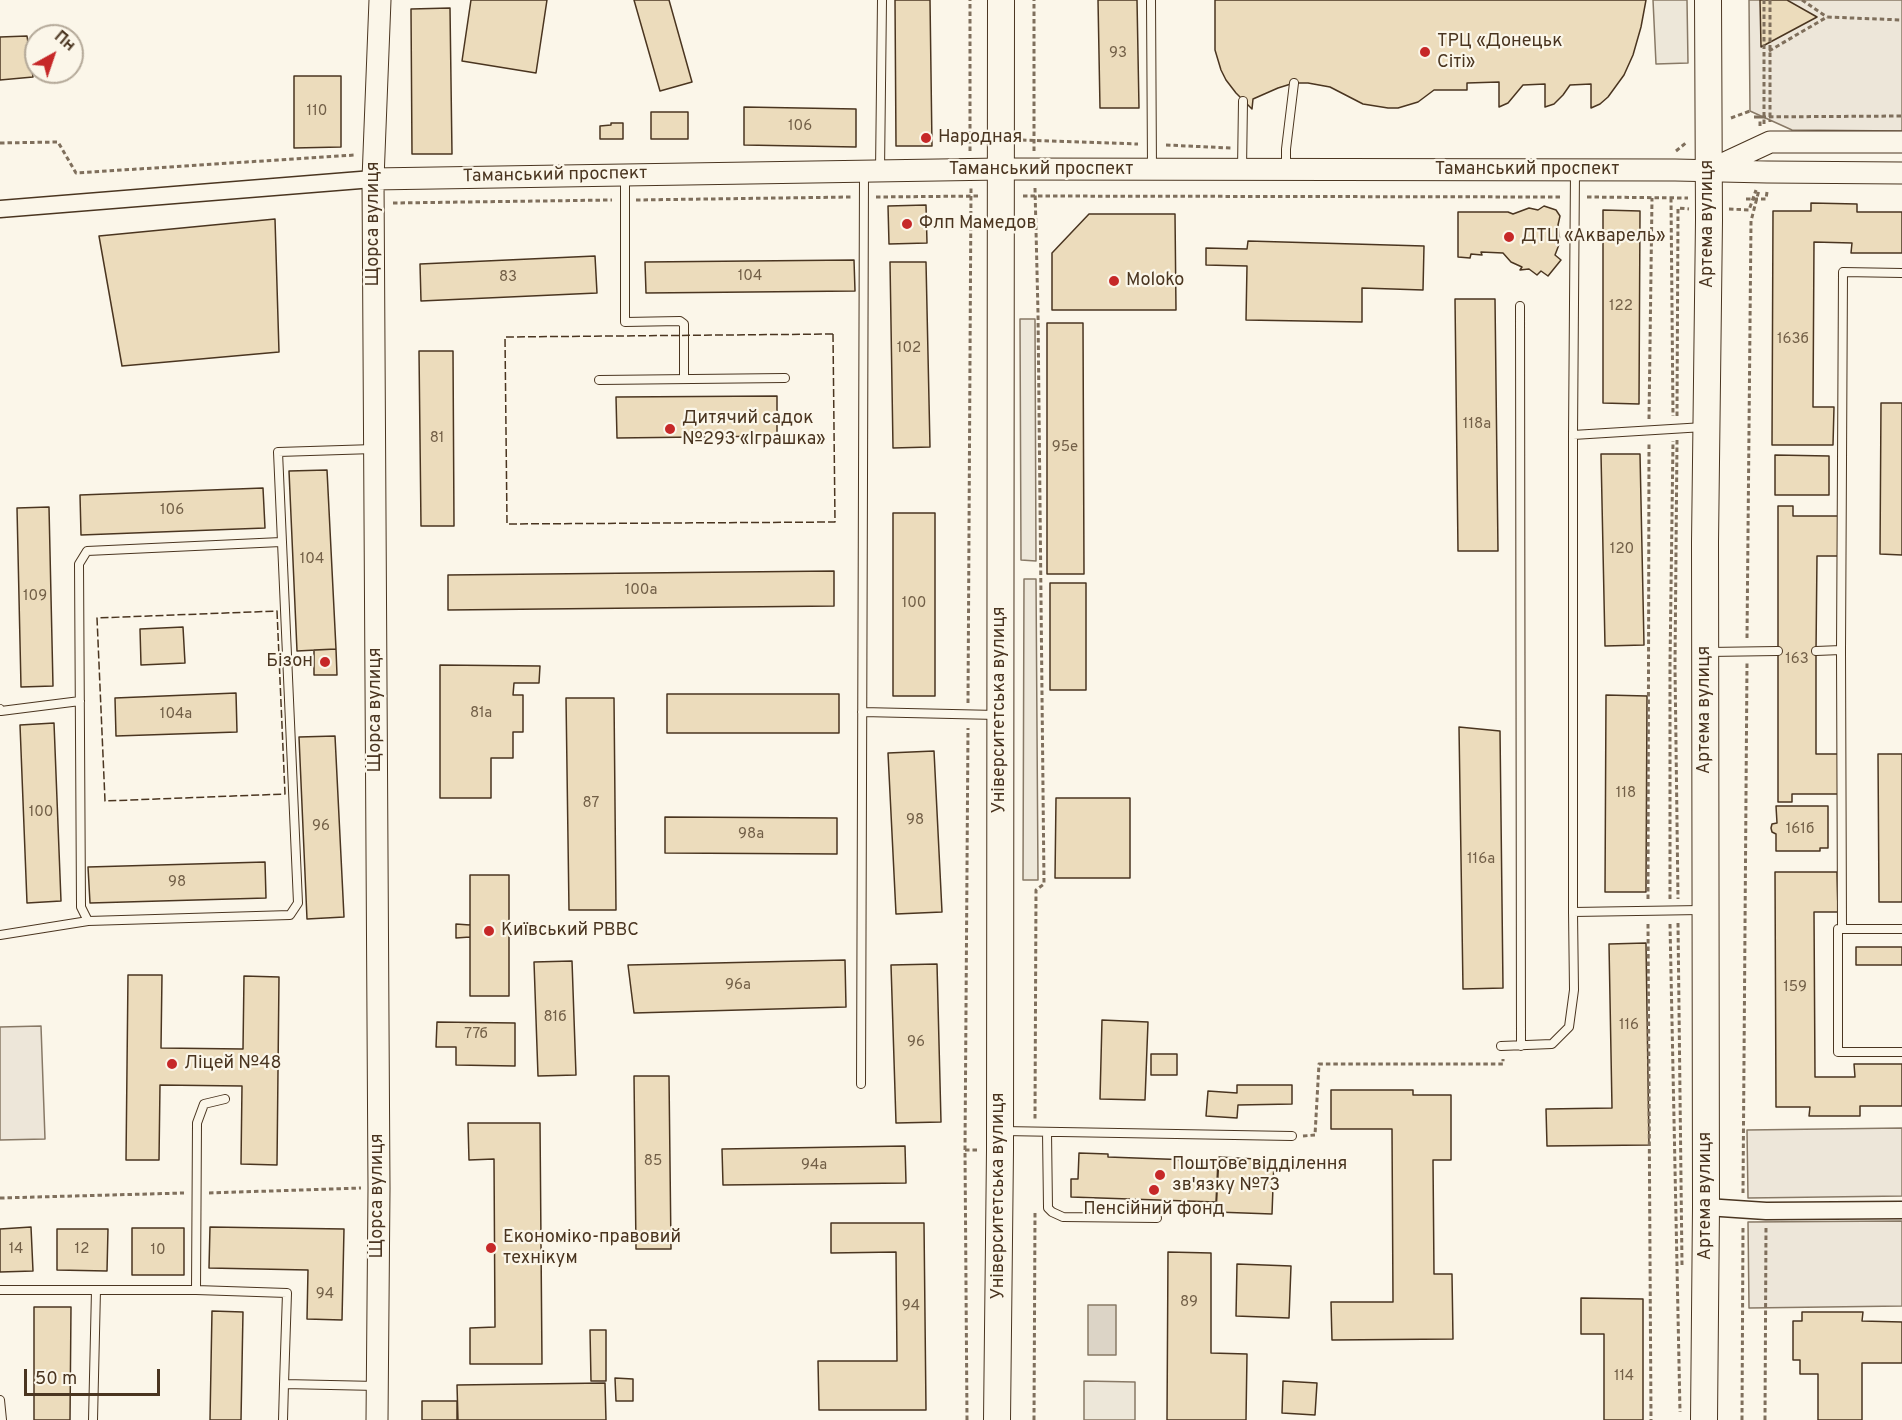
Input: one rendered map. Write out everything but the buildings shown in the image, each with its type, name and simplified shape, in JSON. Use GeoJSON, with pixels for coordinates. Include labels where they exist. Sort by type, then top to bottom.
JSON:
{"type":"FeatureCollection","features":[{"type":"Feature","properties":{"kind":"main road","name":"Університетська вулиця"},"geometry":{"type":"LineString","coordinates":[[997,1420],[1000,1131],[1001,0]]}},
{"type":"Feature","properties":{"kind":"main road","name":"Артема вулиця"},"geometry":{"type":"LineString","coordinates":[[1704,1420],[1708,0]]}},
{"type":"Feature","properties":{"kind":"street","name":"Щорса вулиця"},"geometry":{"type":"LineString","coordinates":[[377,1420],[379,1176],[373,179],[380,0]]}},
{"type":"Feature","properties":{"kind":"street","name":"Таманський проспект"},"geometry":{"type":"LineString","coordinates":[[1709,171],[1767,136],[1770,142],[1902,142]]}},
{"type":"Feature","properties":{"kind":"street","name":"Таманський проспект"},"geometry":{"type":"LineString","coordinates":[[373,179],[1035,169],[1709,171],[1759,182],[1902,173]]}},
{"type":"Feature","properties":{"kind":"street"},"geometry":{"type":"LineString","coordinates":[[0,209],[373,179]]}},
{"type":"Feature","properties":{"kind":"street"},"geometry":{"type":"LineString","coordinates":[[1706,1207],[1766,1211],[1902,1210]]}},
{"type":"Feature","properties":{"kind":"lane"},"geometry":{"type":"LineString","coordinates":[[861,1084],[862,712],[872,171],[882,0]]}},
{"type":"Feature","properties":{"kind":"lane"},"geometry":{"type":"LineString","coordinates":[[1151,0],[1152,170]]}},
{"type":"Feature","properties":{"kind":"lane"},"geometry":{"type":"LineString","coordinates":[[1286,170],[1286,150],[1294,83]]}},
{"type":"Feature","properties":{"kind":"lane"},"geometry":{"type":"LineString","coordinates":[[1242,170],[1243,101]]}},
{"type":"Feature","properties":{"kind":"lane"},"geometry":{"type":"LineString","coordinates":[[1501,1046],[1552,1044],[1569,1027],[1574,990],[1575,171]]}},
{"type":"Feature","properties":{"kind":"lane"},"geometry":{"type":"LineString","coordinates":[[625,175],[625,322],[680,321],[684,324],[684,379]]}},
{"type":"Feature","properties":{"kind":"lane"},"geometry":{"type":"LineString","coordinates":[[1842,929],[1843,272],[1902,273]]}},
{"type":"Feature","properties":{"kind":"lane"},"geometry":{"type":"LineString","coordinates":[[1520,306],[1521,1046]]}},
{"type":"Feature","properties":{"kind":"lane"},"geometry":{"type":"LineString","coordinates":[[599,380],[785,378]]}},
{"type":"Feature","properties":{"kind":"lane"},"geometry":{"type":"LineString","coordinates":[[1573,435],[1706,427]]}},
{"type":"Feature","properties":{"kind":"lane"},"geometry":{"type":"LineString","coordinates":[[0,935],[88,921],[290,915],[298,903],[278,452],[375,449]]}},
{"type":"Feature","properties":{"kind":"lane"},"geometry":{"type":"LineString","coordinates":[[88,921],[81,907],[79,564],[87,551],[281,542]]}},
{"type":"Feature","properties":{"kind":"lane"},"geometry":{"type":"LineString","coordinates":[[1816,651],[1841,650]]}},
{"type":"Feature","properties":{"kind":"lane"},"geometry":{"type":"LineString","coordinates":[[1705,652],[1778,651]]}},
{"type":"Feature","properties":{"kind":"lane"},"geometry":{"type":"LineString","coordinates":[[0,709],[1,711],[80,701]]}},
{"type":"Feature","properties":{"kind":"lane"},"geometry":{"type":"LineString","coordinates":[[862,712],[1000,715]]}},
{"type":"Feature","properties":{"kind":"lane"},"geometry":{"type":"LineString","coordinates":[[1574,912],[1706,910]]}},
{"type":"Feature","properties":{"kind":"lane"},"geometry":{"type":"LineString","coordinates":[[1902,929],[1838,929],[1838,1052],[1902,1052]]}},
{"type":"Feature","properties":{"kind":"lane"},"geometry":{"type":"LineString","coordinates":[[196,1290],[197,1123],[204,1104],[225,1098]]}},
{"type":"Feature","properties":{"kind":"lane"},"geometry":{"type":"LineString","coordinates":[[1000,1131],[1292,1136]]}},
{"type":"Feature","properties":{"kind":"lane"},"geometry":{"type":"LineString","coordinates":[[1047,1132],[1048,1208],[1052,1212],[1063,1217],[1157,1218]]}},
{"type":"Feature","properties":{"kind":"lane"},"geometry":{"type":"LineString","coordinates":[[0,1290],[196,1290],[287,1293],[283,1420]]}},
{"type":"Feature","properties":{"kind":"lane"},"geometry":{"type":"LineString","coordinates":[[93,1420],[96,1290]]}},
{"type":"Feature","properties":{"kind":"lane"},"geometry":{"type":"LineString","coordinates":[[284,1384],[378,1386]]}},
{"type":"Feature","properties":{"kind":"lane"},"geometry":{"type":"LineString","coordinates":[[0,1400],[2,1420]]}},
{"type":"Feature","properties":{"kind":"path"},"geometry":{"type":"LineString","coordinates":[[1034,0],[1044,884],[1036,890],[1035,1132]]}},
{"type":"Feature","properties":{"kind":"path"},"geometry":{"type":"LineString","coordinates":[[1764,0],[1762,116],[1767,136]]}},
{"type":"Feature","properties":{"kind":"path"},"geometry":{"type":"LineString","coordinates":[[1767,136],[1770,0]]}},
{"type":"Feature","properties":{"kind":"path"},"geometry":{"type":"LineString","coordinates":[[1804,0],[1827,17]]}},
{"type":"Feature","properties":{"kind":"path"},"geometry":{"type":"LineString","coordinates":[[1769,51],[1827,17],[1902,20]]}},
{"type":"Feature","properties":{"kind":"path"},"geometry":{"type":"LineString","coordinates":[[1760,122],[1762,116]]}},
{"type":"Feature","properties":{"kind":"path"},"geometry":{"type":"LineString","coordinates":[[1754,117],[1902,116]]}},
{"type":"Feature","properties":{"kind":"path"},"geometry":{"type":"LineString","coordinates":[[969,137],[1242,148]]}},
{"type":"Feature","properties":{"kind":"path"},"geometry":{"type":"LineString","coordinates":[[0,143],[58,142],[75,173],[374,155]]}},
{"type":"Feature","properties":{"kind":"path"},"geometry":{"type":"LineString","coordinates":[[1676,151],[1687,142]]}},
{"type":"Feature","properties":{"kind":"path"},"geometry":{"type":"LineString","coordinates":[[1682,1420],[1670,664],[1678,208],[1749,210],[1761,181],[1759,182]]}},
{"type":"Feature","properties":{"kind":"path"},"geometry":{"type":"LineString","coordinates":[[1742,1420],[1751,221],[1759,182]]}},
{"type":"Feature","properties":{"kind":"path"},"geometry":{"type":"LineString","coordinates":[[1675,192],[1673,198],[1674,911],[1682,1420]]}},
{"type":"Feature","properties":{"kind":"path"},"geometry":{"type":"LineString","coordinates":[[1651,1420],[1648,911],[1652,198]]}},
{"type":"Feature","properties":{"kind":"path"},"geometry":{"type":"LineString","coordinates":[[1746,199],[1766,199]]}},
{"type":"Feature","properties":{"kind":"path"},"geometry":{"type":"LineString","coordinates":[[1292,1136],[1315,1135],[1319,1064],[1503,1064],[1501,1046]]}},
{"type":"Feature","properties":{"kind":"path"},"geometry":{"type":"LineString","coordinates":[[1034,1420],[1035,1210]]}},
{"type":"Feature","properties":{"kind":"path"},"geometry":{"type":"LineString","coordinates":[[1765,1420],[1766,1211]]}},
{"type":"Feature","properties":{"kind":"shaded area"},"geometry":{"type":"Polygon","coordinates":[[[1653,0],[1687,0],[1688,63],[1656,64],[1653,0]]]}},
{"type":"Feature","properties":{"kind":"shaded area"},"geometry":{"type":"Polygon","coordinates":[[[1749,0],[1902,0],[1902,131],[1792,130],[1750,111],[1749,0]]]}},
{"type":"Feature","properties":{"kind":"shaded area"},"geometry":{"type":"Polygon","coordinates":[[[1020,319],[1035,319],[1036,561],[1021,560],[1020,319]]]}},
{"type":"Feature","properties":{"kind":"shaded area"},"geometry":{"type":"Polygon","coordinates":[[[1024,579],[1036,579],[1038,880],[1023,880],[1024,579]]]}},
{"type":"Feature","properties":{"kind":"shaded area"},"geometry":{"type":"Polygon","coordinates":[[[41,1026],[45,1139],[0,1140],[0,1027],[41,1026]]]}},
{"type":"Feature","properties":{"kind":"shaded area"},"geometry":{"type":"Polygon","coordinates":[[[1902,1128],[1902,1196],[1748,1198],[1747,1130],[1902,1128]]]}},
{"type":"Feature","properties":{"kind":"shaded area"},"geometry":{"type":"Polygon","coordinates":[[[1902,1221],[1902,1306],[1749,1308],[1748,1222],[1902,1221]]]}},
{"type":"Feature","properties":{"kind":"shaded area"},"geometry":{"type":"Polygon","coordinates":[[[1088,1305],[1116,1305],[1116,1355],[1088,1355],[1088,1305]]]}},
{"type":"Feature","properties":{"kind":"shaded area"},"geometry":{"type":"Polygon","coordinates":[[[1084,1381],[1135,1382],[1135,1420],[1084,1420],[1084,1381]]]}},
{"type":"Feature","properties":{"kind":"fence"},"geometry":{"type":"LineString","coordinates":[[833,334],[835,522],[507,524],[505,337],[833,334]]}},
{"type":"Feature","properties":{"kind":"fence"},"geometry":{"type":"LineString","coordinates":[[277,611],[285,794],[105,801],[97,618],[277,611]]}},
{"type":"Feature","properties":{"kind":"place","name":"ТРЦ «Донецьк Сіті»"},"geometry":{"type":"Point","coordinates":[1425,52]}},
{"type":"Feature","properties":{"kind":"place","name":"Народная"},"geometry":{"type":"Point","coordinates":[926,138]}},
{"type":"Feature","properties":{"kind":"place","name":"Флп Мамедов"},"geometry":{"type":"Point","coordinates":[907,224]}},
{"type":"Feature","properties":{"kind":"place","name":"ДТЦ «Акварель»"},"geometry":{"type":"Point","coordinates":[1509,237]}},
{"type":"Feature","properties":{"kind":"place","name":"Moloko"},"geometry":{"type":"Point","coordinates":[1114,281]}},
{"type":"Feature","properties":{"kind":"place","name":"Дитячий садок №293 «Іграшка»"},"geometry":{"type":"Point","coordinates":[670,429]}},
{"type":"Feature","properties":{"kind":"place","name":"Бізон"},"geometry":{"type":"Point","coordinates":[325,662]}},
{"type":"Feature","properties":{"kind":"place","name":"Київський РВВС"},"geometry":{"type":"Point","coordinates":[489,931]}},
{"type":"Feature","properties":{"kind":"place","name":"Ліцей №48"},"geometry":{"type":"Point","coordinates":[172,1064]}},
{"type":"Feature","properties":{"kind":"place","name":"Поштове відділення зв'язку №73"},"geometry":{"type":"Point","coordinates":[1160,1175]}},
{"type":"Feature","properties":{"kind":"place","name":"Пенсійний фонд"},"geometry":{"type":"Point","coordinates":[1154,1190]}},
{"type":"Feature","properties":{"kind":"place","name":"Економіко-правовий технікум"},"geometry":{"type":"Point","coordinates":[491,1248]}}]}
